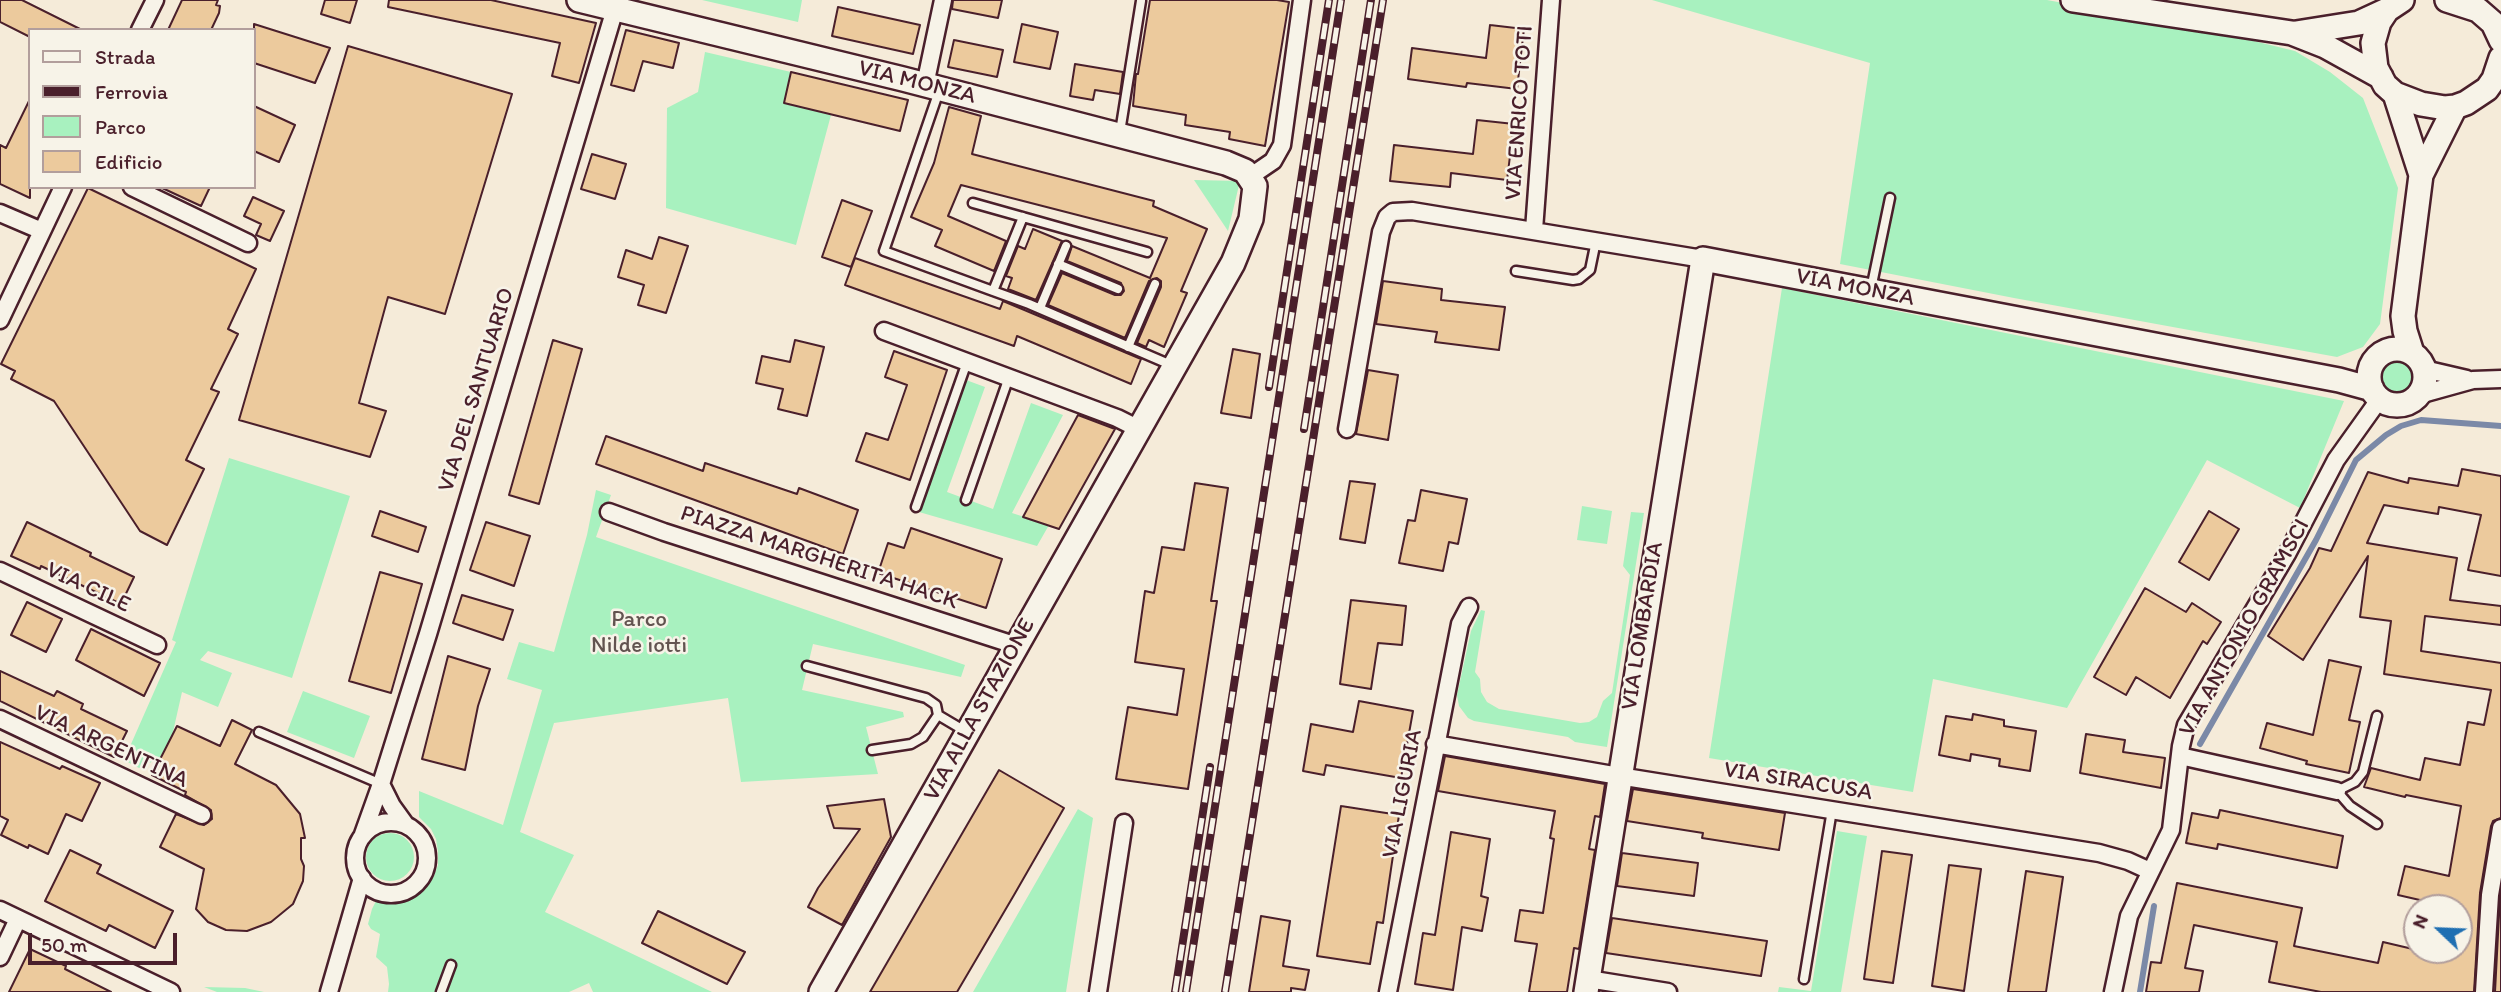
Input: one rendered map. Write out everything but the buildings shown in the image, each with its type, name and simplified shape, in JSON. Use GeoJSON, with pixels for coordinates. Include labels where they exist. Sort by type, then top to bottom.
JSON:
{"type":"FeatureCollection","features":[{"type":"Feature","properties":{"kind":"street"},"geometry":{"type":"LineString","coordinates":[[141,28],[155,0]]}},
{"type":"Feature","properties":{"kind":"street","name":"VIA MONZA"},"geometry":{"type":"LineString","coordinates":[[579,0],[1120,135],[1226,163],[1245,170],[1251,176]]}},
{"type":"Feature","properties":{"kind":"street"},"geometry":{"type":"LineString","coordinates":[[932,87],[943,0]]}},
{"type":"Feature","properties":{"kind":"street"},"geometry":{"type":"LineString","coordinates":[[1251,176],[1273,161],[1282,145],[1302,0]]}},
{"type":"Feature","properties":{"kind":"street","name":"VIA ENRICO TOTI"},"geometry":{"type":"LineString","coordinates":[[1534,230],[1551,0]]}},
{"type":"Feature","properties":{"kind":"street"},"geometry":{"type":"LineString","coordinates":[[2073,0],[2292,33],[2325,46],[2421,104],[2455,107],[2494,88],[2501,58]]}},
{"type":"Feature","properties":{"kind":"street"},"geometry":{"type":"LineString","coordinates":[[2447,0],[2477,5],[2493,23],[2500,36]]}},
{"type":"Feature","properties":{"kind":"street"},"geometry":{"type":"LineString","coordinates":[[2292,33],[2359,23],[2395,5]]}},
{"type":"Feature","properties":{"kind":"street","name":"VIA ANTONIO GRAMSCI"},"geometry":{"type":"LineString","coordinates":[[2395,5],[2379,22],[2372,43],[2373,60],[2388,86],[2421,175]]}},
{"type":"Feature","properties":{"kind":"street","name":"VIA DEL SANTUARIO"},"geometry":{"type":"LineString","coordinates":[[362,836],[381,784],[615,9]]}},
{"type":"Feature","properties":{"kind":"street","name":"VIA ANTONIO GRAMSCI"},"geometry":{"type":"LineString","coordinates":[[2418,361],[2404,331],[2403,316],[2421,175],[2455,107]]}},
{"type":"Feature","properties":{"kind":"street","name":"VIA ALLA STAZIONE"},"geometry":{"type":"LineString","coordinates":[[821,992],[1233,263],[1245,237],[1255,199],[1255,186],[1251,176]]}},
{"type":"Feature","properties":{"kind":"street"},"geometry":{"type":"LineString","coordinates":[[0,320],[62,189]]}},
{"type":"Feature","properties":{"kind":"street"},"geometry":{"type":"LineString","coordinates":[[136,189],[248,243]]}},
{"type":"Feature","properties":{"kind":"street","name":"VIA MONZA"},"geometry":{"type":"LineString","coordinates":[[1347,429],[1381,232],[1387,217],[1402,210],[1703,260],[2339,380],[2377,377]]}},
{"type":"Feature","properties":{"kind":"street"},"geometry":{"type":"LineString","coordinates":[[0,213],[42,231]]}},
{"type":"Feature","properties":{"kind":"street","name":"VIA LOMBARDIA"},"geometry":{"type":"LineString","coordinates":[[1587,985],[1703,260]]}},
{"type":"Feature","properties":{"kind":"street","name":"VIA ANTONIO GRAMSCI"},"geometry":{"type":"LineString","coordinates":[[2113,992],[2129,916],[2171,830],[2184,732],[2287,554],[2377,377],[2403,316]]}},
{"type":"Feature","properties":{"kind":"street"},"geometry":{"type":"LineString","coordinates":[[884,331],[1117,418],[1139,429]]}},
{"type":"Feature","properties":{"kind":"street"},"geometry":{"type":"LineString","coordinates":[[2418,361],[2424,385],[2412,401],[2398,405],[2377,377],[2401,349],[2418,361],[2473,380]]}},
{"type":"Feature","properties":{"kind":"street"},"geometry":{"type":"LineString","coordinates":[[2418,394],[2473,380],[2501,379]]}},
{"type":"Feature","properties":{"kind":"street","name":"PIAZZA MARGHERITA HACK"},"geometry":{"type":"LineString","coordinates":[[609,512],[677,537],[1006,642],[1016,648]]}},
{"type":"Feature","properties":{"kind":"street","name":"VIA CILE"},"geometry":{"type":"LineString","coordinates":[[0,571],[157,645]]}},
{"type":"Feature","properties":{"kind":"street","name":"VIA LIGURIA"},"geometry":{"type":"LineString","coordinates":[[1388,992],[1460,624],[1469,607]]}},
{"type":"Feature","properties":{"kind":"street","name":"VIA ARGENTINA"},"geometry":{"type":"LineString","coordinates":[[0,719],[202,815]]}},
{"type":"Feature","properties":{"kind":"street","name":"VIA SIRACUSA"},"geometry":{"type":"LineString","coordinates":[[1436,744],[2099,853],[2128,860],[2150,871]]}},
{"type":"Feature","properties":{"kind":"street"},"geometry":{"type":"LineString","coordinates":[[2180,756],[2337,791]]}},
{"type":"Feature","properties":{"kind":"street"},"geometry":{"type":"LineString","coordinates":[[381,784],[405,824],[419,835],[426,850],[426,867],[418,881],[404,891],[387,893],[371,888],[362,878],[355,860],[362,836],[376,825],[386,822],[405,824]]}},
{"type":"Feature","properties":{"kind":"street"},"geometry":{"type":"LineString","coordinates":[[1098,992],[1124,823]]}},
{"type":"Feature","properties":{"kind":"street"},"geometry":{"type":"LineString","coordinates":[[2484,992],[2489,904],[2501,828]]}},
{"type":"Feature","properties":{"kind":"street"},"geometry":{"type":"LineString","coordinates":[[329,992],[362,878]]}},
{"type":"Feature","properties":{"kind":"street"},"geometry":{"type":"LineString","coordinates":[[0,910],[171,992]]}},
{"type":"Feature","properties":{"kind":"street"},"geometry":{"type":"LineString","coordinates":[[0,957],[18,919]]}},
{"type":"Feature","properties":{"kind":"street"},"geometry":{"type":"LineString","coordinates":[[1587,985],[1668,992]]}},
{"type":"Feature","properties":{"kind":"lane"},"geometry":{"type":"LineString","coordinates":[[1120,135],[1141,1]]}},
{"type":"Feature","properties":{"kind":"lane"},"geometry":{"type":"LineString","coordinates":[[932,87],[884,251],[1040,308],[1174,366]]}},
{"type":"Feature","properties":{"kind":"lane"},"geometry":{"type":"LineString","coordinates":[[1870,292],[1889,198]]}},
{"type":"Feature","properties":{"kind":"lane"},"geometry":{"type":"LineString","coordinates":[[973,203],[1147,252]]}},
{"type":"Feature","properties":{"kind":"lane"},"geometry":{"type":"LineString","coordinates":[[993,291],[1023,217]]}},
{"type":"Feature","properties":{"kind":"lane"},"geometry":{"type":"LineString","coordinates":[[1516,271],[1579,279],[1586,275],[1592,265],[1596,241]]}},
{"type":"Feature","properties":{"kind":"lane"},"geometry":{"type":"LineString","coordinates":[[1040,308],[1066,246]]}},
{"type":"Feature","properties":{"kind":"lane"},"geometry":{"type":"LineString","coordinates":[[1058,264],[1118,289]]}},
{"type":"Feature","properties":{"kind":"lane"},"geometry":{"type":"LineString","coordinates":[[1128,347],[1154,284]]}},
{"type":"Feature","properties":{"kind":"lane"},"geometry":{"type":"LineString","coordinates":[[916,507],[967,362]]}},
{"type":"Feature","properties":{"kind":"lane"},"geometry":{"type":"LineString","coordinates":[[966,500],[1009,377]]}},
{"type":"Feature","properties":{"kind":"lane"},"geometry":{"type":"LineString","coordinates":[[807,666],[926,698],[936,705],[938,715],[929,732],[917,741],[872,750]]}},
{"type":"Feature","properties":{"kind":"lane"},"geometry":{"type":"LineString","coordinates":[[938,715],[968,733]]}},
{"type":"Feature","properties":{"kind":"lane"},"geometry":{"type":"LineString","coordinates":[[2377,716],[2363,772],[2355,782],[2337,791],[2350,806],[2377,824]]}},
{"type":"Feature","properties":{"kind":"lane"},"geometry":{"type":"LineString","coordinates":[[259,732],[381,784]]}},
{"type":"Feature","properties":{"kind":"lane"},"geometry":{"type":"LineString","coordinates":[[1804,979],[1832,810]]}},
{"type":"Feature","properties":{"kind":"lane"},"geometry":{"type":"LineString","coordinates":[[441,992],[451,965]]}},
{"type":"Feature","properties":{"kind":"green space"},"geometry":{"type":"Polygon","coordinates":[[[702,0],[802,0],[798,22],[702,0]]]}},
{"type":"Feature","properties":{"kind":"green space"},"geometry":{"type":"Polygon","coordinates":[[[1652,0],[2047,0],[2204,29],[2295,51],[2330,72],[2363,98],[2398,188],[2380,324],[2363,347],[2337,357],[1840,264],[1870,63],[1652,0]]]}},
{"type":"Feature","properties":{"kind":"green space"},"geometry":{"type":"Polygon","coordinates":[[[705,52],[791,72],[784,103],[831,115],[796,245],[666,208],[667,108],[698,92],[705,52]]]}},
{"type":"Feature","properties":{"kind":"green space"},"geometry":{"type":"Polygon","coordinates":[[[1194,180],[1240,181],[1228,231],[1194,180]]]}},
{"type":"Feature","properties":{"kind":"green space"},"geometry":{"type":"Polygon","coordinates":[[[1782,288],[2344,401],[2300,508],[2207,460],[2067,708],[1933,679],[1913,792],[1709,758],[1782,288]]]}},
{"type":"Feature","properties":{"kind":"green space"},"geometry":{"type":"Polygon","coordinates":[[[2397,362],[2407,367],[2412,377],[2407,387],[2397,392],[2387,387],[2382,377],[2387,367],[2397,362]]]}},
{"type":"Feature","properties":{"kind":"green space"},"geometry":{"type":"Polygon","coordinates":[[[966,380],[985,387],[947,492],[993,509],[1031,403],[1063,415],[1012,513],[1049,525],[1037,546],[919,512],[966,380]]]}},
{"type":"Feature","properties":{"kind":"green space"},"geometry":{"type":"Polygon","coordinates":[[[229,458],[350,496],[292,678],[208,651],[200,660],[232,673],[218,707],[182,692],[168,754],[139,768],[124,760],[176,642],[172,640],[229,458]]]}},
{"type":"Feature","properties":{"kind":"green space","name":"Parco Nilde iotti"},"geometry":{"type":"Polygon","coordinates":[[[596,490],[611,495],[596,537],[965,665],[961,677],[813,644],[802,690],[903,712],[904,717],[866,727],[878,774],[741,782],[728,698],[554,723],[520,832],[574,855],[545,912],[712,992],[593,992],[589,983],[569,992],[388,992],[387,967],[376,957],[380,934],[368,924],[376,901],[403,902],[421,893],[434,876],[438,865],[436,839],[431,829],[419,817],[419,791],[503,825],[542,690],[507,679],[519,642],[554,652],[587,535],[596,490]]]}},
{"type":"Feature","properties":{"kind":"green space"},"geometry":{"type":"Polygon","coordinates":[[[1582,506],[1612,511],[1607,544],[1577,540],[1582,506]]]}},
{"type":"Feature","properties":{"kind":"green space"},"geometry":{"type":"Polygon","coordinates":[[[1631,512],[1644,513],[1607,747],[1468,718],[1459,706],[1457,695],[1471,631],[1481,610],[1485,611],[1475,672],[1487,702],[1499,709],[1580,723],[1597,717],[1603,701],[1612,693],[1630,575],[1623,566],[1631,512]]]}},
{"type":"Feature","properties":{"kind":"green space"},"geometry":{"type":"Polygon","coordinates":[[[303,691],[370,716],[354,758],[287,732],[303,691]]]}},
{"type":"Feature","properties":{"kind":"green space"},"geometry":{"type":"Polygon","coordinates":[[[1078,809],[1093,818],[1066,992],[973,992],[1078,809]]]}},
{"type":"Feature","properties":{"kind":"green space"},"geometry":{"type":"Polygon","coordinates":[[[1837,831],[1867,836],[1841,992],[1778,992],[1779,987],[1811,991],[1837,831]]]}},
{"type":"Feature","properties":{"kind":"green space"},"geometry":{"type":"Polygon","coordinates":[[[390,833],[407,840],[414,857],[407,874],[390,881],[373,874],[366,857],[373,840],[390,833]]]}},
{"type":"Feature","properties":{"kind":"green space"},"geometry":{"type":"Polygon","coordinates":[[[204,987],[245,988],[264,992],[217,992],[204,987]]]}},
{"type":"Feature","properties":{"kind":"waterway"},"geometry":{"type":"LineString","coordinates":[[2200,744],[2316,540],[2356,460],[2386,435],[2401,426],[2421,420],[2501,426]]}},
{"type":"Feature","properties":{"kind":"waterway"},"geometry":{"type":"LineString","coordinates":[[2140,992],[2154,906]]}},
{"type":"Feature","properties":{"kind":"railway"},"geometry":{"type":"LineString","coordinates":[[1269,387],[1329,0]]}},
{"type":"Feature","properties":{"kind":"railway"},"geometry":{"type":"LineString","coordinates":[[1186,992],[1341,0]]}},
{"type":"Feature","properties":{"kind":"railway"},"geometry":{"type":"LineString","coordinates":[[1304,429],[1371,0]]}},
{"type":"Feature","properties":{"kind":"railway"},"geometry":{"type":"LineString","coordinates":[[1225,992],[1383,0]]}},
{"type":"Feature","properties":{"kind":"railway"},"geometry":{"type":"LineString","coordinates":[[1175,992],[1210,767]]}}]}
